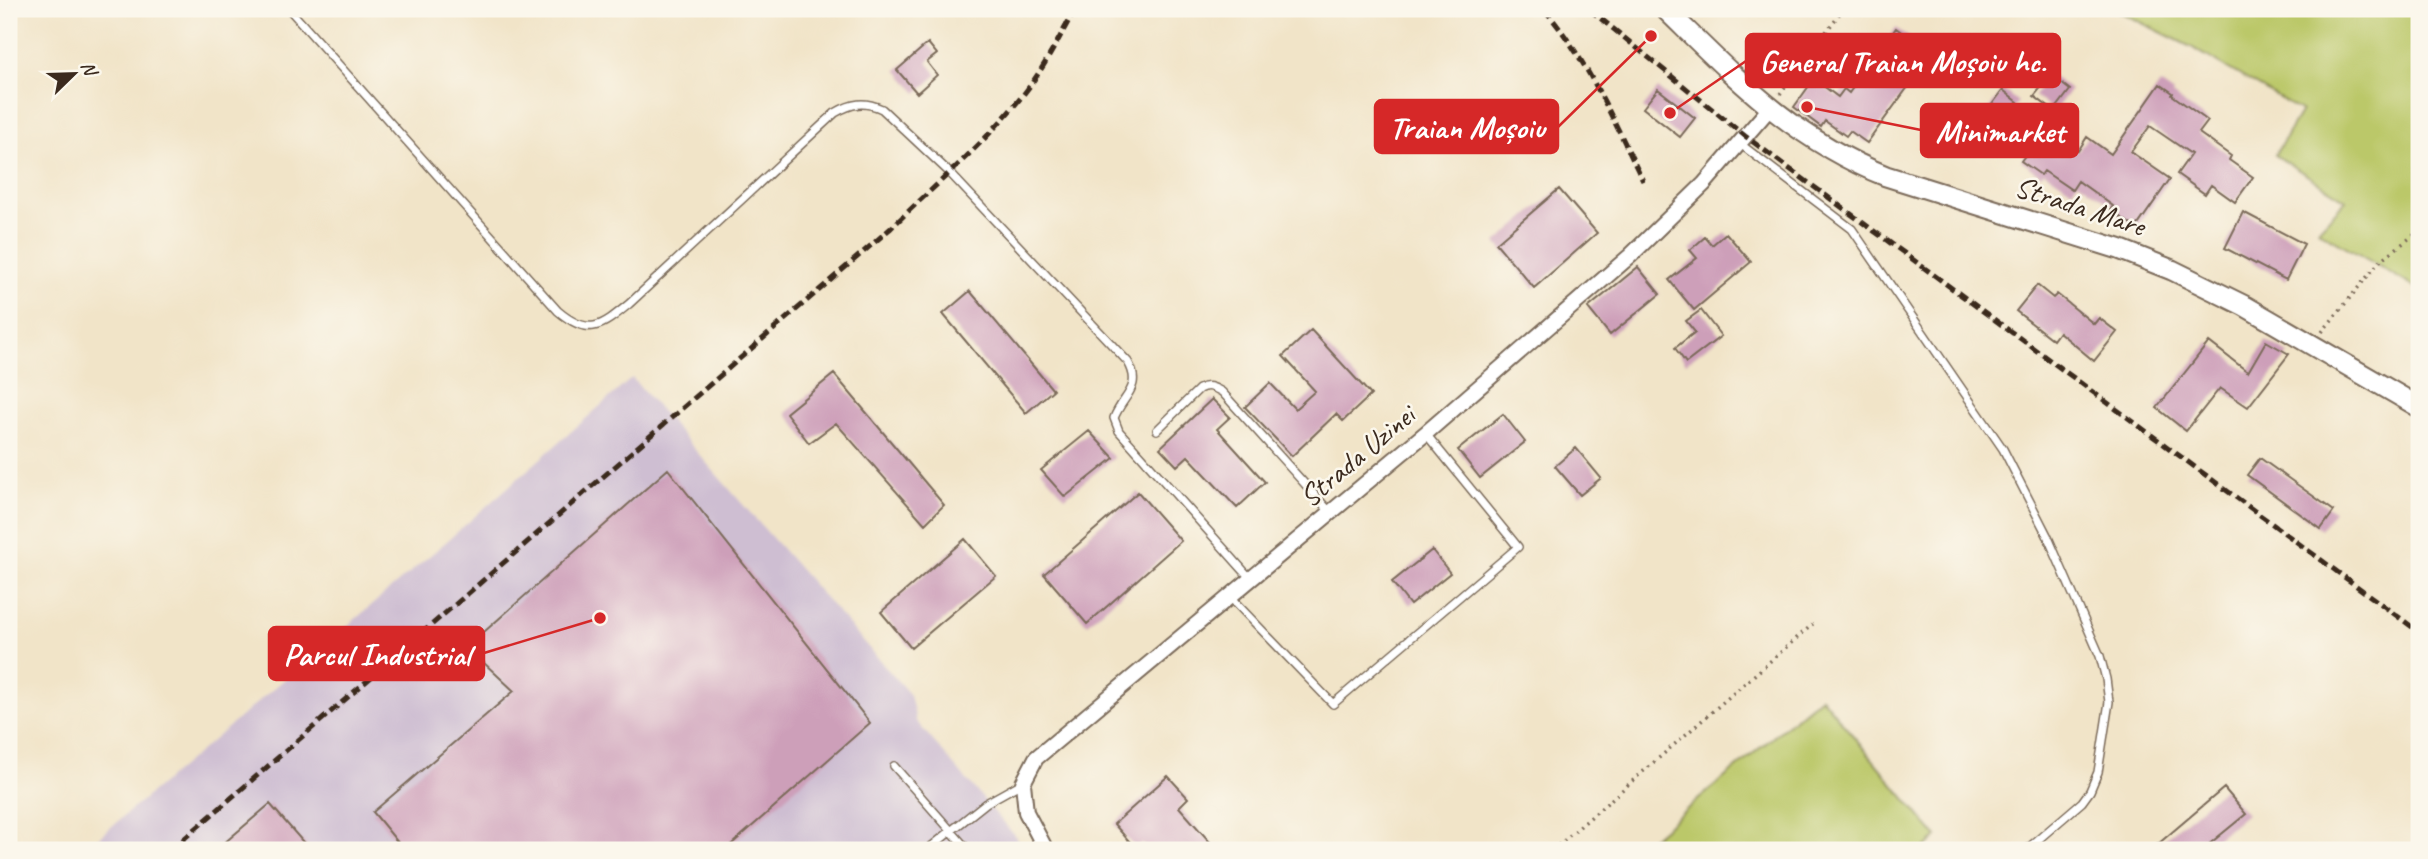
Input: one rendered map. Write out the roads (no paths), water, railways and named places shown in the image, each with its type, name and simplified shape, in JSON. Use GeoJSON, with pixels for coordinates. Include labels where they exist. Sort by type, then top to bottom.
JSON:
{"type":"FeatureCollection","features":[{"type":"Feature","properties":{"kind":"main road","name":"Strada Mare"},"geometry":{"type":"LineString","coordinates":[[1665,9],[1769,109],[1828,149],[1857,164],[2147,259],[2207,286],[2419,407]]}},
{"type":"Feature","properties":{"kind":"street","name":"Strada Uzinei"},"geometry":{"type":"LineString","coordinates":[[1023,783],[1036,758],[1426,433],[1630,256],[1704,184],[1769,109]]}},
{"type":"Feature","properties":{"kind":"street"},"geometry":{"type":"LineString","coordinates":[[1023,783],[1026,812],[1046,850]]}},
{"type":"Feature","properties":{"kind":"lane"},"geometry":{"type":"LineString","coordinates":[[289,9],[558,310],[574,324],[587,327],[600,325],[629,304],[835,113],[857,103],[882,109],[949,172],[1128,362],[1135,374],[1133,388],[1118,407],[1114,418],[1119,431],[1251,579]]}},
{"type":"Feature","properties":{"kind":"lane"},"geometry":{"type":"LineString","coordinates":[[1739,143],[1852,229],[2003,449],[2047,535],[2099,656],[2109,702],[2098,772],[2091,791],[2026,850]]}},
{"type":"Feature","properties":{"kind":"lane"},"geometry":{"type":"LineString","coordinates":[[1157,430],[1199,389],[1206,385],[1212,387],[1222,392],[1331,513]]}},
{"type":"Feature","properties":{"kind":"lane"},"geometry":{"type":"LineString","coordinates":[[1230,597],[1334,704],[1518,547],[1426,433]]}},
{"type":"Feature","properties":{"kind":"lane"},"geometry":{"type":"LineString","coordinates":[[894,766],[968,850]]}},
{"type":"Feature","properties":{"kind":"lane"},"geometry":{"type":"LineString","coordinates":[[927,850],[986,803],[1023,783]]}},
{"type":"Feature","properties":{"kind":"railway"},"geometry":{"type":"LineString","coordinates":[[171,850],[891,228],[1011,110],[1040,72],[1075,9]]}},
{"type":"Feature","properties":{"kind":"railway"},"geometry":{"type":"LineString","coordinates":[[1544,9],[1587,70],[1643,181]]}},
{"type":"Feature","properties":{"kind":"railway"},"geometry":{"type":"LineString","coordinates":[[1589,9],[1745,136],[2419,632]]}},
{"type":"Feature","properties":{"kind":"place","name":"Traian Moșoiu"},"geometry":{"type":"Point","coordinates":[1651,36]}},
{"type":"Feature","properties":{"kind":"place","name":"Minimarket"},"geometry":{"type":"Point","coordinates":[1807,107]}},
{"type":"Feature","properties":{"kind":"place","name":"General Traian Moșoiu hc."},"geometry":{"type":"Point","coordinates":[1670,113]}},
{"type":"Feature","properties":{"kind":"place","name":"Parcul Industrial"},"geometry":{"type":"Point","coordinates":[600,618]}}]}
